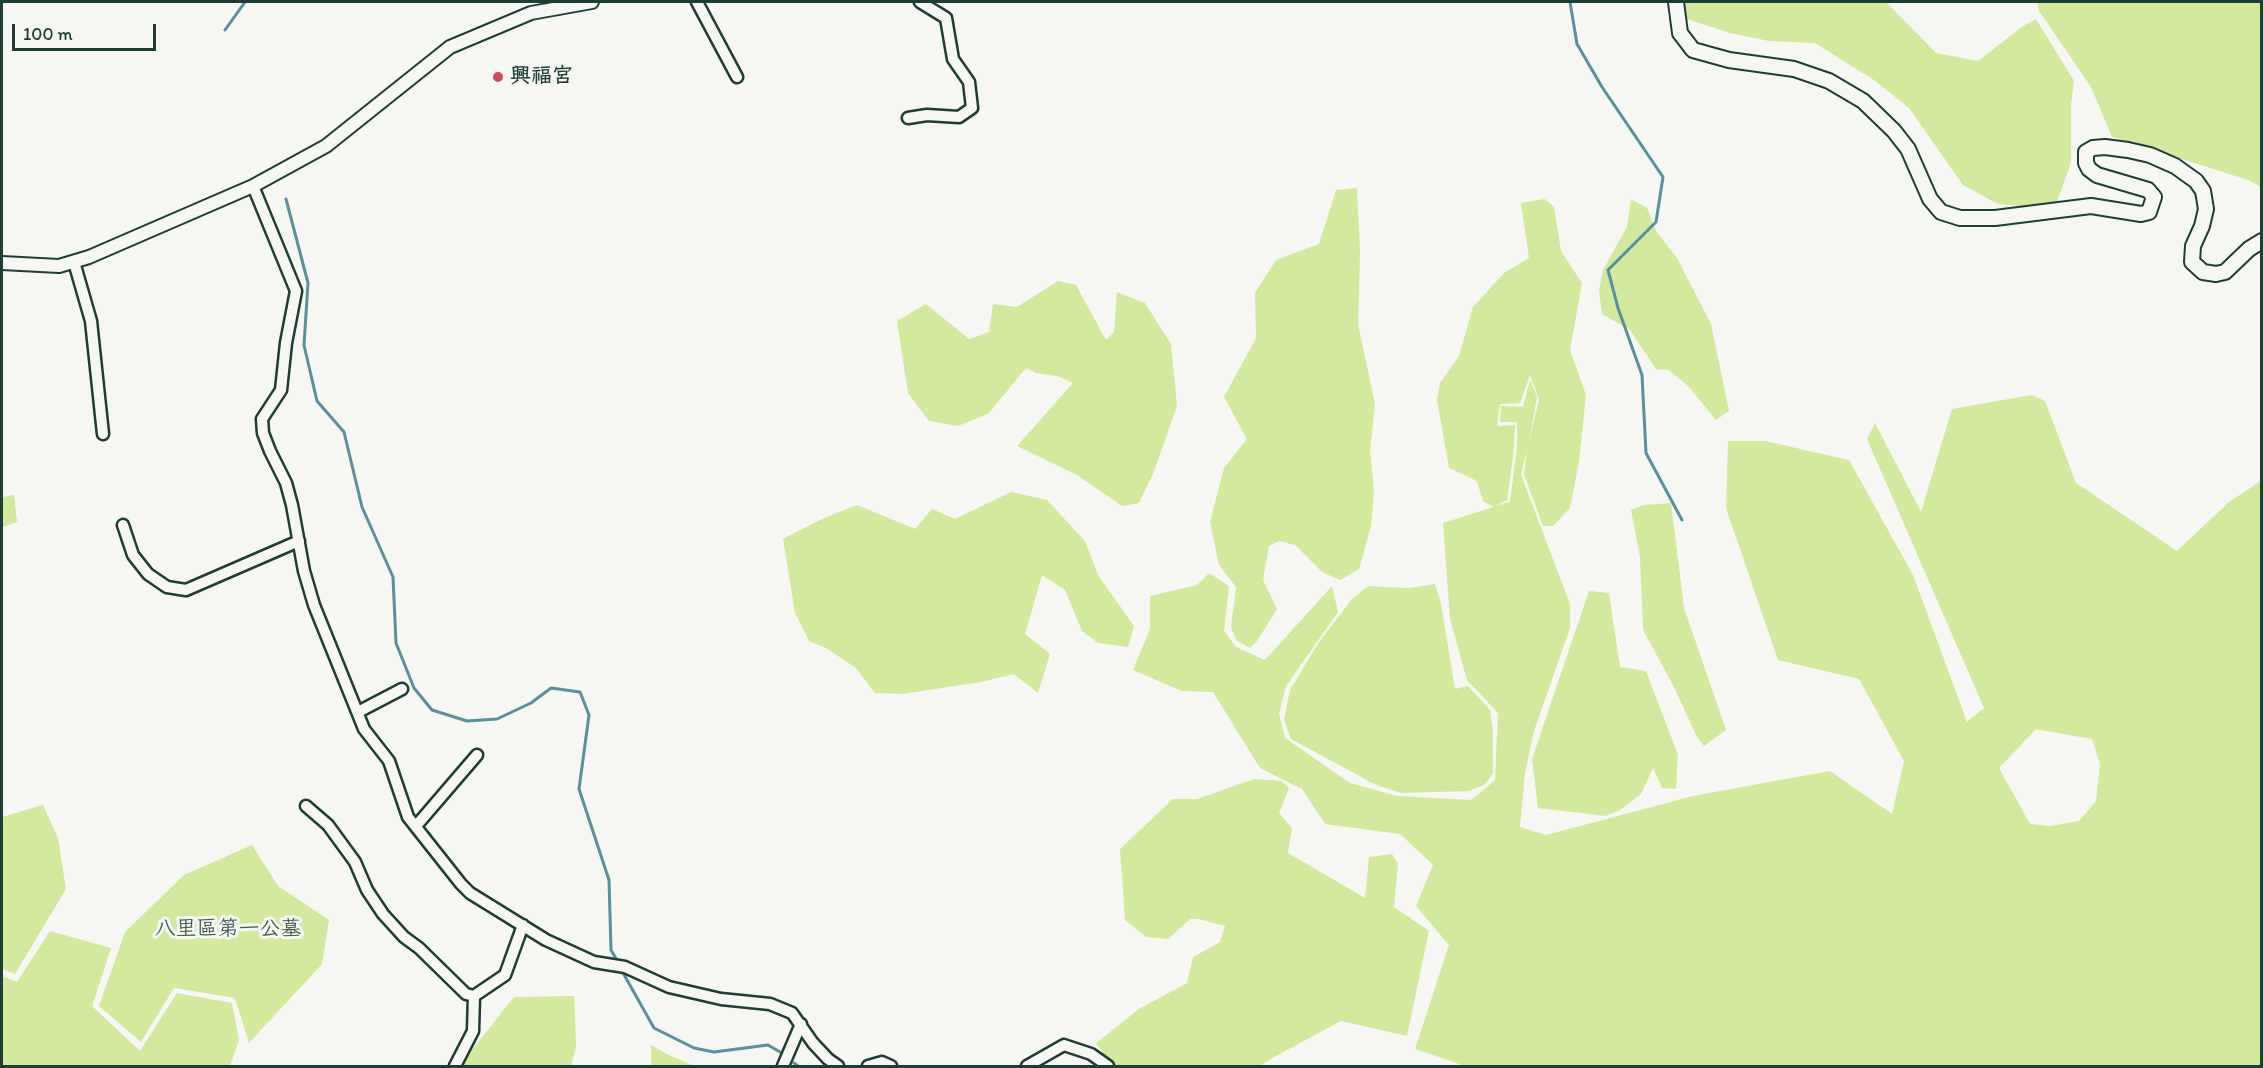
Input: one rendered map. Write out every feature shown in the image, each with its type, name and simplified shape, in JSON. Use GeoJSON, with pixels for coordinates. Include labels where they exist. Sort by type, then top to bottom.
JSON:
{"type":"FeatureCollection","features":[{"type":"Feature","properties":{"kind":"main road"},"geometry":{"type":"LineString","coordinates":[[1676,2],[1680,33],[1693,50],[1729,60],[1794,69],[1829,81],[1863,101],[1894,131],[1908,149],[1930,199],[1941,212],[1960,218],[1995,218],[2091,206],[2141,214],[2149,212],[2154,197],[2148,190],[2097,175],[2089,169],[2086,163],[2086,152],[2093,148],[2105,147],[2150,155],[2175,166],[2196,181],[2203,192],[2206,209],[2202,226],[2193,246],[2193,262],[2203,272],[2216,274],[2226,272],[2249,249],[2262,241]]}},
{"type":"Feature","properties":{"kind":"street"},"geometry":{"type":"LineString","coordinates":[[2,263],[59,266],[74,262],[253,186],[326,146],[450,47],[531,13],[592,2]]}},
{"type":"Feature","properties":{"kind":"street"},"geometry":{"type":"LineString","coordinates":[[697,2],[737,77]]}},
{"type":"Feature","properties":{"kind":"street"},"geometry":{"type":"LineString","coordinates":[[908,118],[927,115],[959,117],[972,108],[969,82],[953,59],[946,18],[920,2]]}},
{"type":"Feature","properties":{"kind":"street"},"geometry":{"type":"LineString","coordinates":[[253,186],[296,291],[286,343],[281,390],[262,419],[263,433],[286,483],[304,571],[314,605],[368,735],[389,761],[408,817],[460,884],[470,893],[546,940],[594,962],[625,967],[651,980],[693,993],[721,999],[770,1004],[792,1013],[813,1043],[838,1066]]}},
{"type":"Feature","properties":{"kind":"street"},"geometry":{"type":"LineString","coordinates":[[74,262],[92,321],[103,435]]}},
{"type":"Feature","properties":{"kind":"street"},"geometry":{"type":"LineString","coordinates":[[123,525],[133,555],[148,574],[167,588],[186,590],[299,541]]}},
{"type":"Feature","properties":{"kind":"street"},"geometry":{"type":"LineString","coordinates":[[358,712],[402,689]]}},
{"type":"Feature","properties":{"kind":"street"},"geometry":{"type":"LineString","coordinates":[[416,826],[477,755]]}},
{"type":"Feature","properties":{"kind":"street"},"geometry":{"type":"LineString","coordinates":[[306,806],[328,825],[355,862],[367,890],[383,914],[404,937],[419,948],[466,994],[474,996],[505,975],[523,925]]}},
{"type":"Feature","properties":{"kind":"street"},"geometry":{"type":"LineString","coordinates":[[454,1066],[473,1031],[474,996]]}},
{"type":"Feature","properties":{"kind":"street"},"geometry":{"type":"LineString","coordinates":[[783,1066],[801,1024]]}},
{"type":"Feature","properties":{"kind":"street"},"geometry":{"type":"LineString","coordinates":[[1027,1066],[1064,1045],[1091,1054],[1108,1066]]}},
{"type":"Feature","properties":{"kind":"street"},"geometry":{"type":"LineString","coordinates":[[868,1066],[882,1062],[891,1066]]}},
{"type":"Feature","properties":{"kind":"green space"},"geometry":{"type":"Polygon","coordinates":[[[1685,2],[1886,2],[1936,53],[1978,61],[2023,26],[2036,19],[2074,81],[2071,105],[2071,163],[2056,204],[2034,207],[1998,204],[1963,185],[1909,108],[1874,80],[1815,43],[1769,41],[1730,33],[1684,18],[1685,2]]]}},
{"type":"Feature","properties":{"kind":"green space"},"geometry":{"type":"Polygon","coordinates":[[[2037,2],[2260,2],[2262,4],[2261,187],[2248,180],[2112,137],[2091,87],[2039,11],[2037,2]]]}},
{"type":"Feature","properties":{"kind":"green space"},"geometry":{"type":"Polygon","coordinates":[[[1357,188],[1360,252],[1358,324],[1375,404],[1370,451],[1374,491],[1371,526],[1359,569],[1340,580],[1322,572],[1295,545],[1279,541],[1269,546],[1263,580],[1277,609],[1250,648],[1236,640],[1231,627],[1236,587],[1219,565],[1210,522],[1224,468],[1247,439],[1224,397],[1256,338],[1255,293],[1276,260],[1319,244],[1336,190],[1357,188]]]}},
{"type":"Feature","properties":{"kind":"green space"},"geometry":{"type":"Polygon","coordinates":[[[1545,199],[1554,207],[1561,251],[1582,283],[1570,350],[1586,395],[1579,461],[1570,508],[1553,526],[1543,526],[1524,474],[1527,448],[1521,475],[1570,604],[1570,628],[1534,731],[1525,773],[1520,827],[1546,835],[1693,796],[1830,771],[1892,814],[1904,761],[1859,679],[1778,660],[1726,508],[1728,441],[1765,441],[1849,460],[1913,575],[1967,722],[1984,708],[1867,439],[1875,423],[1921,512],[1952,409],[2032,395],[2045,401],[2076,483],[2177,551],[2229,502],[2261,481],[2261,1066],[1465,1066],[1415,1049],[1449,945],[1416,906],[1433,865],[1400,834],[1325,824],[1302,789],[1260,768],[1213,692],[1182,691],[1133,670],[1150,629],[1150,596],[1197,585],[1209,573],[1229,586],[1224,631],[1236,647],[1265,660],[1332,586],[1338,612],[1286,686],[1279,714],[1285,738],[1350,783],[1397,796],[1471,800],[1495,780],[1498,713],[1467,680],[1450,619],[1443,523],[1494,507],[1483,501],[1477,481],[1449,468],[1437,400],[1440,383],[1459,356],[1473,307],[1504,273],[1529,258],[1521,203],[1545,199]],[[1530,375],[1520,403],[1500,404],[1497,426],[1515,425],[1507,500],[1495,506],[1510,502],[1517,447],[1517,422],[1500,422],[1501,406],[1523,407],[1530,380],[1537,397],[1529,441],[1539,400],[1530,375]],[[2036,729],[1999,768],[2030,824],[2051,826],[2079,821],[2096,801],[2100,764],[2092,739],[2036,729]]]}},
{"type":"Feature","properties":{"kind":"green space"},"geometry":{"type":"Polygon","coordinates":[[[1631,199],[1647,208],[1656,231],[1677,258],[1711,324],[1729,411],[1716,420],[1689,387],[1669,370],[1656,369],[1630,330],[1602,314],[1599,290],[1603,270],[1627,227],[1631,199]]]}},
{"type":"Feature","properties":{"kind":"green space"},"geometry":{"type":"Polygon","coordinates":[[[1058,281],[1076,285],[1106,340],[1114,332],[1117,292],[1145,303],[1171,344],[1177,406],[1153,474],[1139,503],[1122,506],[1077,475],[1017,446],[1073,383],[1057,376],[1036,373],[1026,368],[988,414],[958,426],[929,421],[908,393],[897,321],[926,304],[969,339],[989,332],[993,304],[1017,307],[1058,281]]]}},
{"type":"Feature","properties":{"kind":"green space"},"geometry":{"type":"Polygon","coordinates":[[[1011,492],[1047,500],[1085,541],[1098,575],[1134,626],[1128,647],[1098,643],[1082,631],[1065,590],[1042,575],[1025,634],[1050,654],[1038,693],[1014,674],[981,682],[902,694],[875,693],[856,668],[826,648],[809,641],[795,613],[783,539],[822,519],[857,505],[915,529],[932,509],[955,519],[1011,492]]]}},
{"type":"Feature","properties":{"kind":"green space"},"geometry":{"type":"Polygon","coordinates":[[[14,495],[17,522],[2,527],[2,497],[14,495]]]}},
{"type":"Feature","properties":{"kind":"green space"},"geometry":{"type":"Polygon","coordinates":[[[1671,503],[1684,608],[1726,730],[1704,746],[1697,737],[1673,685],[1643,630],[1640,557],[1631,510],[1644,505],[1671,503]]]}},
{"type":"Feature","properties":{"kind":"green space"},"geometry":{"type":"Polygon","coordinates":[[[1435,584],[1441,604],[1455,689],[1468,686],[1490,710],[1493,732],[1493,773],[1484,785],[1469,791],[1402,793],[1376,785],[1291,739],[1284,720],[1290,690],[1319,642],[1352,599],[1368,586],[1409,588],[1435,584]]]}},
{"type":"Feature","properties":{"kind":"green space"},"geometry":{"type":"Polygon","coordinates":[[[1589,591],[1609,593],[1620,667],[1646,671],[1678,755],[1676,789],[1662,788],[1653,768],[1641,794],[1622,809],[1606,816],[1538,808],[1532,759],[1589,591]]]}},
{"type":"Feature","properties":{"kind":"green space"},"geometry":{"type":"Polygon","coordinates":[[[1254,779],[1282,781],[1289,788],[1279,813],[1292,828],[1288,853],[1365,898],[1369,857],[1392,854],[1398,864],[1394,907],[1429,931],[1407,1036],[1341,1021],[1260,1066],[1116,1066],[1107,1059],[1096,1043],[1139,1009],[1187,983],[1193,957],[1220,942],[1225,926],[1190,919],[1168,939],[1146,937],[1125,920],[1120,849],[1173,799],[1197,799],[1254,779]]]}},
{"type":"Feature","properties":{"kind":"green space"},"geometry":{"type":"Polygon","coordinates":[[[43,805],[58,838],[66,889],[15,974],[2,969],[2,817],[43,805]]]}},
{"type":"Feature","properties":{"kind":"green space","name":"八里區第一公墓"},"geometry":{"type":"Polygon","coordinates":[[[252,845],[278,886],[329,920],[322,964],[249,1043],[235,998],[174,988],[141,1042],[99,1006],[125,932],[184,875],[252,845]]]}},
{"type":"Feature","properties":{"kind":"green space"},"geometry":{"type":"Polygon","coordinates":[[[50,931],[111,948],[92,1006],[140,1051],[177,993],[232,1003],[239,1040],[230,1066],[2,1066],[2,976],[17,982],[50,931]]]}},
{"type":"Feature","properties":{"kind":"green space"},"geometry":{"type":"Polygon","coordinates":[[[574,996],[576,1046],[571,1066],[459,1066],[514,997],[574,996]]]}},
{"type":"Feature","properties":{"kind":"green space"},"geometry":{"type":"Polygon","coordinates":[[[651,1045],[667,1054],[694,1066],[651,1066],[651,1045]]]}},
{"type":"Feature","properties":{"kind":"waterway"},"geometry":{"type":"LineString","coordinates":[[225,30],[245,2]]}},
{"type":"Feature","properties":{"kind":"waterway"},"geometry":{"type":"LineString","coordinates":[[1570,2],[1577,44],[1602,87],[1663,177],[1656,222],[1608,270],[1618,308],[1642,375],[1646,453],[1682,520]]}},
{"type":"Feature","properties":{"kind":"waterway"},"geometry":{"type":"LineString","coordinates":[[286,199],[308,283],[304,345],[317,401],[344,432],[362,507],[393,577],[396,643],[414,688],[432,710],[467,721],[497,719],[531,703],[551,688],[580,692],[589,715],[579,789],[609,880],[611,950],[618,962]]}},
{"type":"Feature","properties":{"kind":"waterway"},"geometry":{"type":"LineString","coordinates":[[622,971],[654,1028],[694,1048],[714,1052],[768,1045],[780,1052]]}},
{"type":"Feature","properties":{"kind":"waterway"},"geometry":{"type":"LineString","coordinates":[[794,1063],[798,1066]]}},
{"type":"Feature","properties":{"kind":"place","name":"興福宮"},"geometry":{"type":"Point","coordinates":[498,77]}}]}
